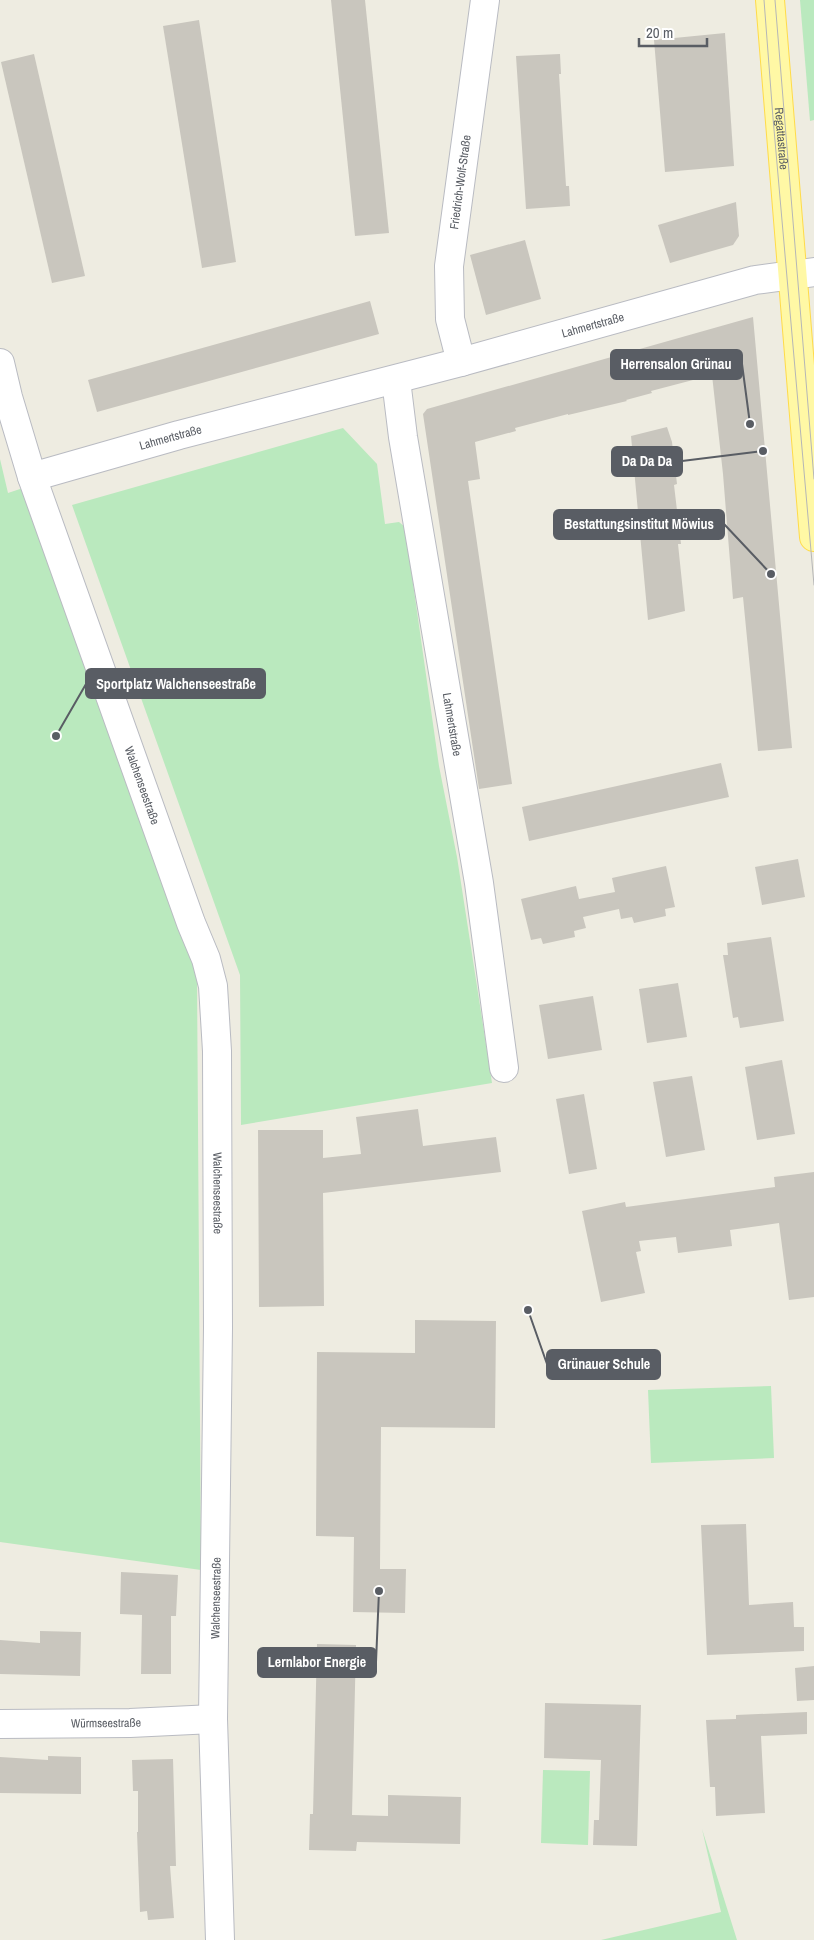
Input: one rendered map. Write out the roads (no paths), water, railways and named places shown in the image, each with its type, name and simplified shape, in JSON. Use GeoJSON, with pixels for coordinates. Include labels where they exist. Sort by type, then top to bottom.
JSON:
{"type":"FeatureCollection","features":[{"type":"Feature","properties":{"kind":"main road","name":"Regattastraße"},"geometry":{"type":"LineString","coordinates":[[770,0],[803,274],[814,537]]}},
{"type":"Feature","properties":{"kind":"street","name":"Friedrich-Wolf-Straße"},"geometry":{"type":"LineString","coordinates":[[461,362],[450,319],[449,266],[486,0]]}},
{"type":"Feature","properties":{"kind":"street","name":"Lahmertstraße"},"geometry":{"type":"LineString","coordinates":[[32,477],[180,435],[396,380],[755,280],[803,274]]}},
{"type":"Feature","properties":{"kind":"street","name":"Walchenseestraße"},"geometry":{"type":"LineString","coordinates":[[0,364],[32,477],[188,914],[206,959],[213,986],[217,1052],[218,1328],[214,1719],[220,1940]]}},
{"type":"Feature","properties":{"kind":"street","name":"Lahmertstraße"},"geometry":{"type":"LineString","coordinates":[[396,380],[403,437],[478,883],[504,1068]]}},
{"type":"Feature","properties":{"kind":"street","name":"Würmseestraße"},"geometry":{"type":"LineString","coordinates":[[0,1724],[130,1723],[214,1719]]}},
{"type":"Feature","properties":{"kind":"tram line"},"geometry":{"type":"LineString","coordinates":[[764,0],[814,585]]}},
{"type":"Feature","properties":{"kind":"tram line"},"geometry":{"type":"LineString","coordinates":[[775,0],[814,479]]}},
{"type":"Feature","properties":{"kind":"place","name":"Herrensalon Grünau"},"geometry":{"type":"Point","coordinates":[750,424]}},
{"type":"Feature","properties":{"kind":"place","name":"Da Da Da"},"geometry":{"type":"Point","coordinates":[763,451]}},
{"type":"Feature","properties":{"kind":"place","name":"Bestattungsinstitut Möwius"},"geometry":{"type":"Point","coordinates":[771,574]}},
{"type":"Feature","properties":{"kind":"place","name":"Sportplatz Walchenseestraße"},"geometry":{"type":"Point","coordinates":[56,736]}},
{"type":"Feature","properties":{"kind":"place","name":"Grünauer Schule"},"geometry":{"type":"Point","coordinates":[528,1310]}},
{"type":"Feature","properties":{"kind":"place","name":"Lernlabor Energie"},"geometry":{"type":"Point","coordinates":[379,1591]}}]}
